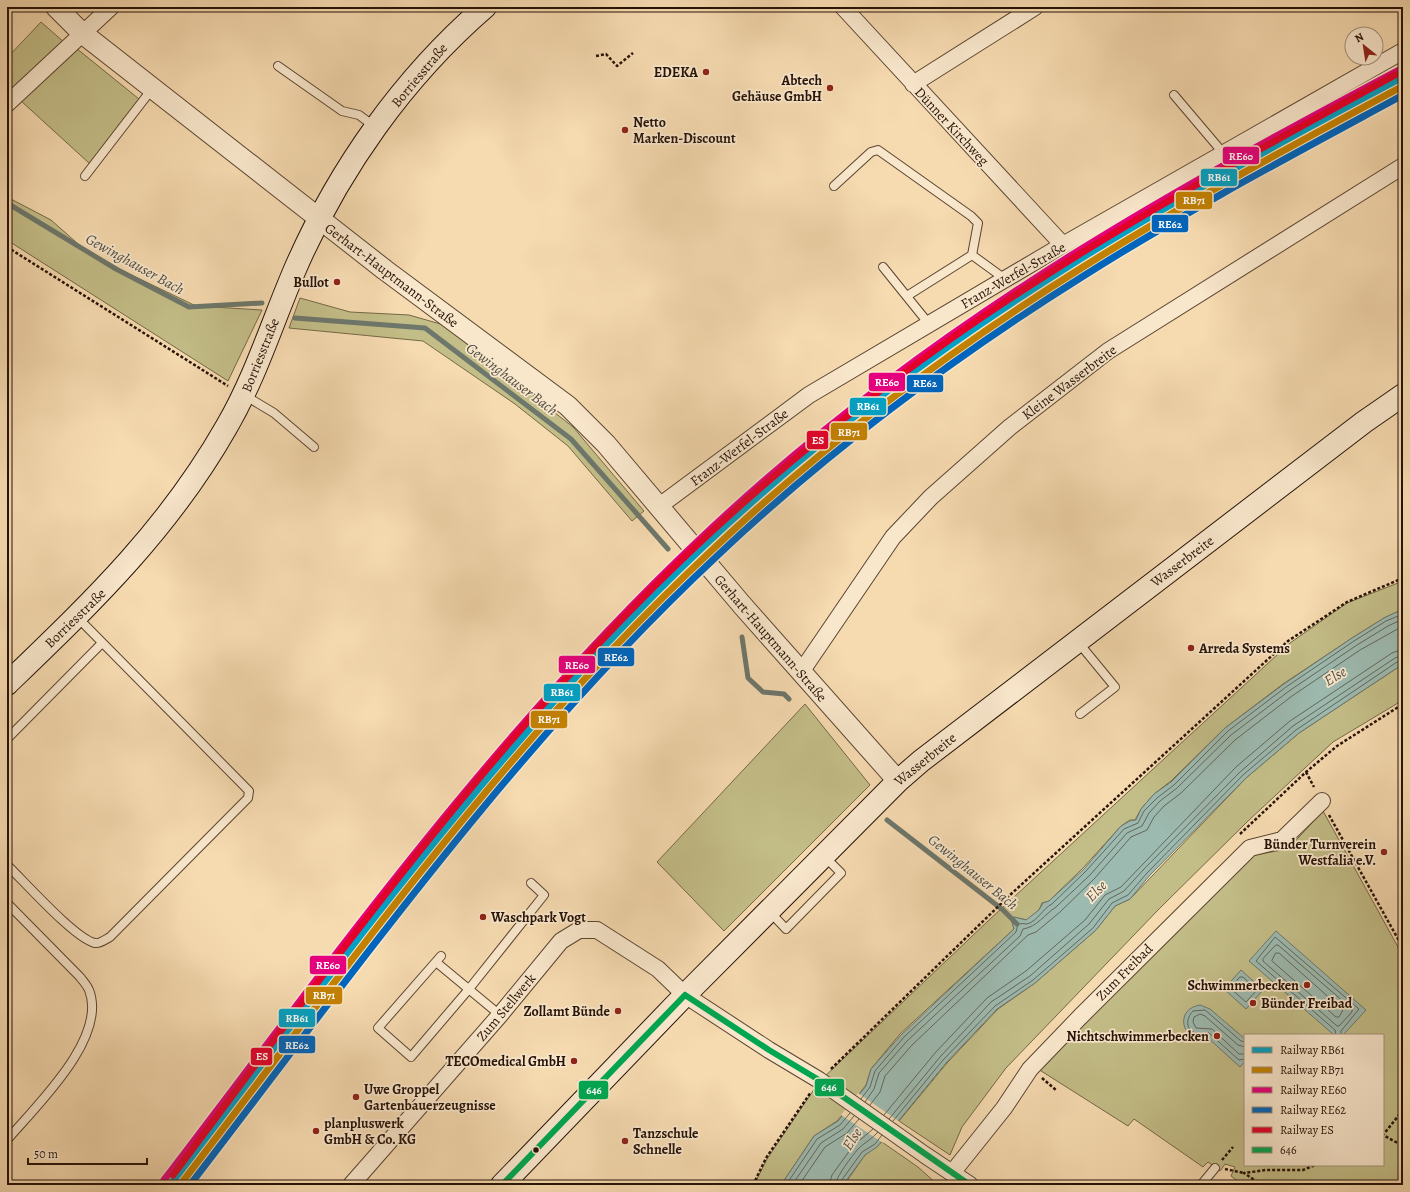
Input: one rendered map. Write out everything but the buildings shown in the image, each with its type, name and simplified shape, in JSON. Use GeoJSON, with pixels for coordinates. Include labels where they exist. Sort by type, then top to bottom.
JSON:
{"type":"FeatureCollection","features":[{"type":"Feature","properties":{"kind":"main road","name":"Borriesstraße"},"geometry":{"type":"LineString","coordinates":[[7,684],[125,567],[169,514],[209,456],[244,395],[296,266],[342,175],[400,95],[436,53],[484,7]]}},
{"type":"Feature","properties":{"kind":"main road","name":"Wasserbreite"},"geometry":{"type":"LineString","coordinates":[[502,1185],[685,995],[898,781],[920,761],[1364,422],[1403,395]]}},
{"type":"Feature","properties":{"kind":"street","name":"Gerhart-Hauptmann-Straße"},"geometry":{"type":"LineString","coordinates":[[56,7],[82,34],[152,89],[319,219],[568,406],[606,444],[658,508],[898,781]]}},
{"type":"Feature","properties":{"kind":"street"},"geometry":{"type":"LineString","coordinates":[[7,104],[112,7]]}},
{"type":"Feature","properties":{"kind":"street","name":"Dünner Kirchweg"},"geometry":{"type":"LineString","coordinates":[[843,7],[1063,246]]}},
{"type":"Feature","properties":{"kind":"street"},"geometry":{"type":"LineString","coordinates":[[913,84],[1035,7]]}},
{"type":"Feature","properties":{"kind":"street","name":"Franz-Werfel-Straße"},"geometry":{"type":"LineString","coordinates":[[658,508],[809,395],[1005,279],[1403,51]]}},
{"type":"Feature","properties":{"kind":"street","name":"Kleine Wasserbreite"},"geometry":{"type":"LineString","coordinates":[[801,672],[893,537],[930,497],[1010,427],[1108,351],[1403,166]]}},
{"type":"Feature","properties":{"kind":"street","name":"Zum Freibad"},"geometry":{"type":"LineString","coordinates":[[952,1173],[1004,1108],[1030,1069],[1080,1017],[1250,848],[1282,840],[1322,801]]}},
{"type":"Feature","properties":{"kind":"street","name":"Zum Stellwerk"},"geometry":{"type":"LineString","coordinates":[[351,1185],[500,1016],[561,941],[579,930],[597,930],[658,969],[685,995],[768,1050],[825,1084],[970,1185]]}},
{"type":"Feature","properties":{"kind":"lane"},"geometry":{"type":"LineString","coordinates":[[278,66],[342,111],[359,115],[376,127]]}},
{"type":"Feature","properties":{"kind":"lane"},"geometry":{"type":"LineString","coordinates":[[86,176],[152,89]]}},
{"type":"Feature","properties":{"kind":"lane"},"geometry":{"type":"LineString","coordinates":[[1174,95],[1224,154]]}},
{"type":"Feature","properties":{"kind":"lane"},"geometry":{"type":"LineString","coordinates":[[834,186],[871,152],[878,150],[971,216],[978,223],[972,255],[907,296]]}},
{"type":"Feature","properties":{"kind":"lane"},"geometry":{"type":"LineString","coordinates":[[972,255],[1005,279]]}},
{"type":"Feature","properties":{"kind":"lane"},"geometry":{"type":"LineString","coordinates":[[883,267],[929,324]]}},
{"type":"Feature","properties":{"kind":"lane"},"geometry":{"type":"LineString","coordinates":[[244,395],[274,413],[314,447]]}},
{"type":"Feature","properties":{"kind":"lane"},"geometry":{"type":"LineString","coordinates":[[7,865],[67,924],[95,943],[100,942],[110,937],[248,798],[249,791],[76,617]]}},
{"type":"Feature","properties":{"kind":"lane"},"geometry":{"type":"LineString","coordinates":[[1078,641],[1115,687],[1080,714]]}},
{"type":"Feature","properties":{"kind":"lane"},"geometry":{"type":"LineString","coordinates":[[7,739],[102,643]]}},
{"type":"Feature","properties":{"kind":"lane"},"geometry":{"type":"LineString","coordinates":[[500,1016],[469,989],[438,959],[378,1028],[411,1057],[469,989],[544,895],[531,883]]}},
{"type":"Feature","properties":{"kind":"lane"},"geometry":{"type":"LineString","coordinates":[[7,903],[80,977],[89,989],[91,1009],[87,1032],[76,1056],[63,1075],[7,1140]]}},
{"type":"Feature","properties":{"kind":"lane"},"geometry":{"type":"LineString","coordinates":[[1201,1185],[1215,1168]]}},
{"type":"Feature","properties":{"kind":"path"},"geometry":{"type":"LineString","coordinates":[[596,56],[606,54],[617,66],[633,53]]}},
{"type":"Feature","properties":{"kind":"path"},"geometry":{"type":"LineString","coordinates":[[7,247],[244,395]]}},
{"type":"Feature","properties":{"kind":"path"},"geometry":{"type":"LineString","coordinates":[[753,1185],[766,1158],[825,1084],[1010,895],[1288,641],[1347,602],[1403,578]]}},
{"type":"Feature","properties":{"kind":"path"},"geometry":{"type":"LineString","coordinates":[[1306,772],[1403,948]]}},
{"type":"Feature","properties":{"kind":"path"},"geometry":{"type":"LineString","coordinates":[[1384,1134],[1403,1110]]}},
{"type":"Feature","properties":{"kind":"path"},"geometry":{"type":"LineString","coordinates":[[1384,1136],[1403,1146]]}},
{"type":"Feature","properties":{"kind":"path"},"geometry":{"type":"LineString","coordinates":[[1215,1168],[1233,1147]]}},
{"type":"Feature","properties":{"kind":"path"},"geometry":{"type":"LineString","coordinates":[[1244,1173],[1266,1170],[1303,1170],[1313,1166]]}},
{"type":"Feature","properties":{"kind":"path"},"geometry":{"type":"LineString","coordinates":[[1215,1168],[1230,1169],[1244,1173],[1262,1185]]}},
{"type":"Feature","properties":{"kind":"shaded area"},"geometry":{"type":"Polygon","coordinates":[[[41,22],[65,43],[7,98],[7,58],[41,22]]]}},
{"type":"Feature","properties":{"kind":"shaded area"},"geometry":{"type":"Polygon","coordinates":[[[76,48],[139,99],[90,164],[20,100],[76,48]]]}},
{"type":"Feature","properties":{"kind":"shaded area"},"geometry":{"type":"Polygon","coordinates":[[[7,197],[51,220],[85,250],[117,268],[196,306],[262,310],[228,381],[7,240],[7,197]]]}},
{"type":"Feature","properties":{"kind":"shaded area"},"geometry":{"type":"Polygon","coordinates":[[[300,298],[350,312],[409,315],[444,325],[573,427],[644,511],[632,521],[568,446],[515,404],[423,341],[289,328],[300,298]]]}},
{"type":"Feature","properties":{"kind":"shaded area"},"geometry":{"type":"Polygon","coordinates":[[[1403,581],[1403,609],[1384,618],[1352,638],[1283,684],[1225,728],[1171,781],[1154,794],[1141,809],[1135,820],[1130,820],[1121,826],[1083,868],[1049,901],[1042,903],[1039,910],[1027,920],[1013,917],[1012,922],[1014,929],[900,1034],[871,1069],[866,1085],[852,1103],[821,1080],[989,920],[1290,643],[1347,603],[1403,581]]]}},
{"type":"Feature","properties":{"kind":"shaded area"},"geometry":{"type":"Polygon","coordinates":[[[1403,664],[1403,700],[1333,742],[1248,821],[1159,909],[1006,1068],[962,1127],[950,1155],[899,1121],[947,1063],[998,1009],[1035,983],[1096,930],[1115,906],[1130,899],[1246,778],[1299,733],[1403,664]]]}},
{"type":"Feature","properties":{"kind":"shaded area"},"geometry":{"type":"Polygon","coordinates":[[[805,704],[870,785],[724,931],[657,862],[805,704]]]}},
{"type":"Feature","properties":{"kind":"shaded area","name":"Bünder Freibad"},"geometry":{"type":"Polygon","coordinates":[[[1323,811],[1403,956],[1403,1185],[1243,1185],[1231,1176],[1235,1167],[1225,1164],[1220,1171],[1208,1162],[1203,1167],[1134,1119],[1128,1126],[1038,1069],[1249,856],[1288,849],[1323,811]]]}},
{"type":"Feature","properties":{"kind":"shaded area"},"geometry":{"type":"Polygon","coordinates":[[[819,1082],[852,1104],[837,1121],[814,1136],[781,1185],[754,1185],[767,1159],[819,1082]]]}},
{"type":"Feature","properties":{"kind":"shaded area"},"geometry":{"type":"Polygon","coordinates":[[[882,1142],[918,1167],[938,1185],[844,1185],[865,1155],[882,1142]]]}},
{"type":"Feature","properties":{"kind":"water","name":"Else"},"geometry":{"type":"Polygon","coordinates":[[[1403,609],[1403,664],[1299,733],[1246,778],[1150,875],[1130,899],[1115,906],[1096,930],[1035,983],[997,1009],[946,1063],[877,1147],[865,1155],[843,1185],[781,1185],[814,1136],[838,1121],[866,1086],[871,1069],[901,1035],[1014,929],[1012,922],[1014,917],[1026,920],[1039,910],[1043,903],[1049,901],[1084,869],[1121,826],[1130,821],[1136,820],[1141,809],[1154,794],[1171,782],[1225,728],[1284,684],[1352,638],[1384,618],[1403,609]]]}},
{"type":"Feature","properties":{"kind":"water","name":"Schwimmerbecken"},"geometry":{"type":"Polygon","coordinates":[[[1276,931],[1366,1010],[1344,1034],[1333,1034],[1249,961],[1276,931]]]}},
{"type":"Feature","properties":{"kind":"water"},"geometry":{"type":"Polygon","coordinates":[[[1241,970],[1263,990],[1246,1009],[1224,989],[1241,970]]]}},
{"type":"Feature","properties":{"kind":"water","name":"Nichtschwimmerbecken"},"geometry":{"type":"Polygon","coordinates":[[[1200,1005],[1210,1009],[1244,1038],[1244,1062],[1240,1067],[1207,1037],[1198,1038],[1191,1035],[1187,1031],[1184,1025],[1184,1018],[1186,1013],[1192,1008],[1200,1005]]]}},
{"type":"Feature","properties":{"kind":"pier"},"geometry":{"type":"Polygon","coordinates":[[[858,1093],[900,1122],[883,1143],[841,1115],[858,1093]]]}},
{"type":"Feature","properties":{"kind":"waterway","name":"Gewinghauser Bach"},"geometry":{"type":"LineString","coordinates":[[7,203],[116,269],[189,307],[262,303]]}},
{"type":"Feature","properties":{"kind":"waterway","name":"Gewinghauser Bach"},"geometry":{"type":"LineString","coordinates":[[295,318],[425,328],[571,439],[668,549]]}},
{"type":"Feature","properties":{"kind":"waterway","name":"Gewinghauser Bach"},"geometry":{"type":"LineString","coordinates":[[742,637],[748,678],[763,692],[784,694],[789,699]]}},
{"type":"Feature","properties":{"kind":"waterway","name":"Gewinghauser Bach"},"geometry":{"type":"LineString","coordinates":[[887,820],[1003,910],[1017,924]]}},
{"type":"Feature","properties":{"kind":"rail line","name":"RE60"},"geometry":{"type":"LineString","coordinates":[[164,1180],[354,931],[485,768],[554,689],[625,613],[743,499],[788,460],[880,387],[928,351],[1025,285],[1075,253],[1195,181],[1399,70]]}},
{"type":"Feature","properties":{"kind":"rail line","name":"ES"},"geometry":{"type":"LineString","coordinates":[[173,1175],[308,994],[377,905],[448,816],[520,730],[596,646],[675,565],[759,489],[826,433],[895,379],[1003,303],[1083,252],[1171,199],[1395,75]]}},
{"type":"Feature","properties":{"kind":"rail line","name":"RB61"},"geometry":{"type":"LineString","coordinates":[[170,1185],[360,936],[491,774],[560,695],[631,619],[705,545],[748,505],[793,466],[885,393],[933,357],[1030,291],[1080,259],[1200,188],[1403,77]]}},
{"type":"Feature","properties":{"kind":"rail line","name":"RB71"},"geometry":{"type":"LineString","coordinates":[[180,1185],[369,938],[499,777],[566,699],[637,624],[754,511],[843,436],[890,400],[985,331],[1033,299],[1122,243],[1201,196],[1403,86]]}},
{"type":"Feature","properties":{"kind":"rail line","name":"RE62"},"geometry":{"type":"LineString","coordinates":[[190,1185],[377,940],[506,780],[573,703],[643,628],[717,556],[760,517],[803,479],[894,406],[1036,306],[1124,251],[1203,205],[1403,95]]}},
{"type":"Feature","properties":{"kind":"transit line","name":"646"},"geometry":{"type":"LineString","coordinates":[[685,995],[769,1050],[819,1080],[970,1185]]}},
{"type":"Feature","properties":{"kind":"transit line","name":"646"},"geometry":{"type":"LineString","coordinates":[[502,1185],[685,995]]}},
{"type":"Feature","properties":{"kind":"place","name":"EDEKA"},"geometry":{"type":"Point","coordinates":[706,72]}},
{"type":"Feature","properties":{"kind":"place","name":"Abtech Gehäuse GmbH"},"geometry":{"type":"Point","coordinates":[830,88]}},
{"type":"Feature","properties":{"kind":"place","name":"Netto Marken-Discount"},"geometry":{"type":"Point","coordinates":[625,130]}},
{"type":"Feature","properties":{"kind":"place","name":"Bullot"},"geometry":{"type":"Point","coordinates":[337,282]}},
{"type":"Feature","properties":{"kind":"place","name":"Arreda Systems"},"geometry":{"type":"Point","coordinates":[1191,648]}},
{"type":"Feature","properties":{"kind":"place","name":"Bünder Turnverein Westfalia e.V."},"geometry":{"type":"Point","coordinates":[1384,852]}},
{"type":"Feature","properties":{"kind":"place","name":"Waschpark Vogt"},"geometry":{"type":"Point","coordinates":[483,917]}},
{"type":"Feature","properties":{"kind":"place","name":"Schwimmerbecken"},"geometry":{"type":"Point","coordinates":[1307,985]}},
{"type":"Feature","properties":{"kind":"place","name":"Bünder Freibad"},"geometry":{"type":"Point","coordinates":[1253,1003]}},
{"type":"Feature","properties":{"kind":"place","name":"Zollamt Bünde"},"geometry":{"type":"Point","coordinates":[618,1011]}},
{"type":"Feature","properties":{"kind":"place","name":"Nichtschwimmerbecken"},"geometry":{"type":"Point","coordinates":[1217,1036]}},
{"type":"Feature","properties":{"kind":"place","name":"TECOmedical GmbH"},"geometry":{"type":"Point","coordinates":[574,1061]}},
{"type":"Feature","properties":{"kind":"place","name":"Uwe Groppel Gartenbauerzeugnisse"},"geometry":{"type":"Point","coordinates":[356,1097]}},
{"type":"Feature","properties":{"kind":"place","name":"planpluswerk GmbH & Co. KG"},"geometry":{"type":"Point","coordinates":[316,1131]}},
{"type":"Feature","properties":{"kind":"place","name":"Tanzschule Schnelle"},"geometry":{"type":"Point","coordinates":[625,1141]}}]}
